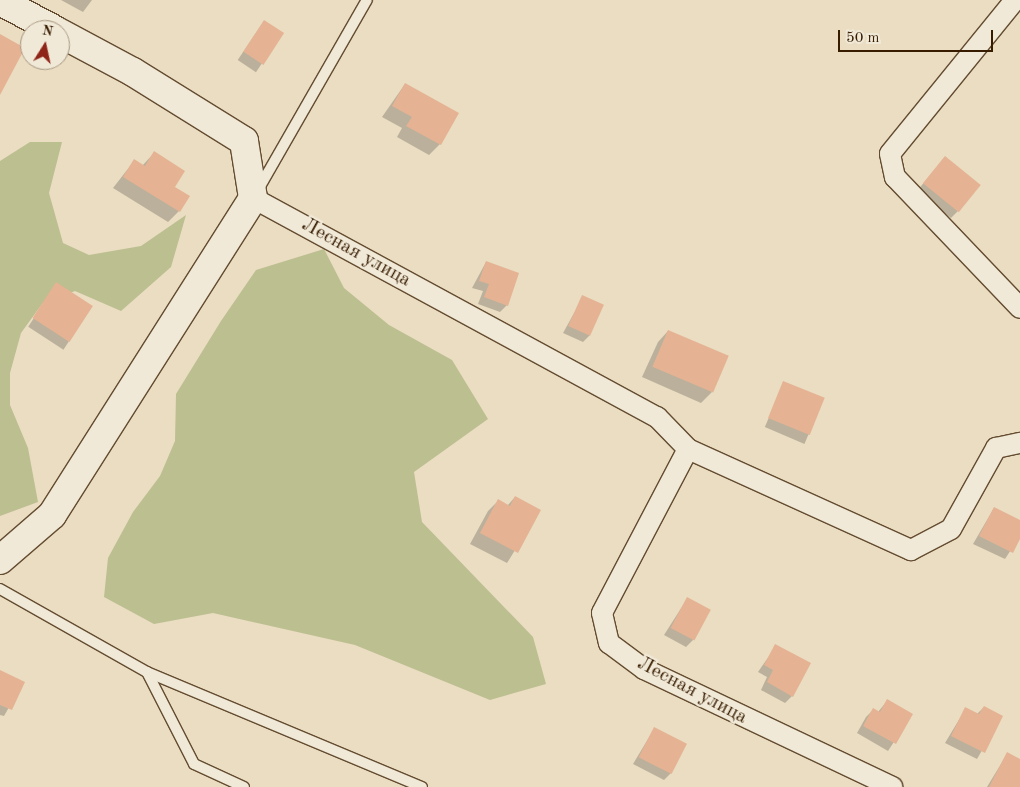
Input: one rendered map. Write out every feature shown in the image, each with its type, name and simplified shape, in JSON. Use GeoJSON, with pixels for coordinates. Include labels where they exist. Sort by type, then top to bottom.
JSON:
{"type":"FeatureCollection","features":[{"type":"Feature","properties":{"kind":"street"},"geometry":{"type":"LineString","coordinates":[[1015,0],[890,154],[895,177],[1020,308]]}},
{"type":"Feature","properties":{"kind":"street"},"geometry":{"type":"LineString","coordinates":[[0,1],[36,20]]}},
{"type":"Feature","properties":{"kind":"street"},"geometry":{"type":"LineString","coordinates":[[0,560],[52,515],[253,198],[244,141],[70,39]]}},
{"type":"Feature","properties":{"kind":"street","name":"Лесная улица"},"geometry":{"type":"LineString","coordinates":[[253,198],[657,417],[688,449],[911,550],[951,529],[996,448],[1020,443]]}},
{"type":"Feature","properties":{"kind":"street","name":"Лесная улица"},"geometry":{"type":"LineString","coordinates":[[688,449],[602,613],[608,643],[644,670],[892,787]]}},
{"type":"Feature","properties":{"kind":"lane"},"geometry":{"type":"LineString","coordinates":[[253,198],[367,0]]}},
{"type":"Feature","properties":{"kind":"lane"},"geometry":{"type":"LineString","coordinates":[[0,589],[147,672],[422,787]]}},
{"type":"Feature","properties":{"kind":"lane"},"geometry":{"type":"LineString","coordinates":[[147,672],[194,764],[244,787]]}},
{"type":"Feature","properties":{"kind":"green space"},"geometry":{"type":"Polygon","coordinates":[[[30,142],[62,142],[49,193],[63,243],[89,255],[141,246],[186,215],[171,267],[121,311],[75,291],[42,304],[21,333],[10,373],[10,405],[28,448],[38,502],[0,516],[0,161],[30,142]]]}},
{"type":"Feature","properties":{"kind":"green space"},"geometry":{"type":"Polygon","coordinates":[[[324,249],[344,288],[389,325],[452,360],[488,419],[414,472],[422,522],[533,637],[546,684],[490,700],[355,645],[213,613],[154,624],[104,597],[108,558],[133,512],[160,476],[175,441],[176,394],[221,321],[256,270],[324,249]]]}},
{"type":"Feature","properties":{"kind":"building"},"geometry":{"type":"Polygon","coordinates":[[[264,20],[284,33],[263,65],[243,52],[264,20]]]}},
{"type":"Feature","properties":{"kind":"building"},"geometry":{"type":"Polygon","coordinates":[[[0,34],[20,45],[20,57],[0,95],[0,34]]]}},
{"type":"Feature","properties":{"kind":"building"},"geometry":{"type":"Polygon","coordinates":[[[405,83],[459,113],[441,145],[406,126],[412,117],[392,106],[405,83]]]}},
{"type":"Feature","properties":{"kind":"building"},"geometry":{"type":"Polygon","coordinates":[[[154,151],[185,171],[175,187],[190,196],[180,212],[123,177],[134,159],[145,166],[154,151]]]}},
{"type":"Feature","properties":{"kind":"building"},"geometry":{"type":"Polygon","coordinates":[[[945,156],[981,185],[959,212],[923,183],[945,156]]]}},
{"type":"Feature","properties":{"kind":"building"},"geometry":{"type":"Polygon","coordinates":[[[486,261],[519,273],[508,306],[484,297],[489,284],[479,281],[486,261]]]}},
{"type":"Feature","properties":{"kind":"building"},"geometry":{"type":"Polygon","coordinates":[[[56,282],[93,306],[69,342],[33,318],[56,282]]]}},
{"type":"Feature","properties":{"kind":"building"},"geometry":{"type":"Polygon","coordinates":[[[582,295],[604,305],[590,336],[568,326],[582,295]]]}},
{"type":"Feature","properties":{"kind":"building"},"geometry":{"type":"Polygon","coordinates":[[[668,330],[729,356],[713,393],[652,367],[668,330]]]}},
{"type":"Feature","properties":{"kind":"building"},"geometry":{"type":"Polygon","coordinates":[[[783,381],[825,398],[810,435],[768,418],[783,381]]]}},
{"type":"Feature","properties":{"kind":"building"},"geometry":{"type":"Polygon","coordinates":[[[515,496],[541,510],[518,553],[480,533],[498,499],[510,506],[515,496]]]}},
{"type":"Feature","properties":{"kind":"building"},"geometry":{"type":"Polygon","coordinates":[[[994,507],[1020,520],[1020,539],[1013,553],[979,536],[994,507]]]}},
{"type":"Feature","properties":{"kind":"building"},"geometry":{"type":"Polygon","coordinates":[[[687,597],[711,610],[694,641],[671,628],[687,597]]]}},
{"type":"Feature","properties":{"kind":"building"},"geometry":{"type":"Polygon","coordinates":[[[775,644],[811,663],[793,697],[767,682],[773,670],[764,665],[775,644]]]}},
{"type":"Feature","properties":{"kind":"building"},"geometry":{"type":"Polygon","coordinates":[[[0,670],[25,682],[12,710],[0,705],[0,670]]]}},
{"type":"Feature","properties":{"kind":"building"},"geometry":{"type":"Polygon","coordinates":[[[887,699],[913,714],[896,744],[863,726],[873,708],[880,712],[887,699]]]}},
{"type":"Feature","properties":{"kind":"building"},"geometry":{"type":"Polygon","coordinates":[[[984,706],[1003,716],[985,753],[951,736],[965,707],[979,714],[984,706]]]}},
{"type":"Feature","properties":{"kind":"building"},"geometry":{"type":"Polygon","coordinates":[[[654,727],[687,744],[672,774],[639,757],[654,727]]]}},
{"type":"Feature","properties":{"kind":"building"},"geometry":{"type":"Polygon","coordinates":[[[1007,752],[1020,759],[1020,787],[989,787],[1007,752]]]}}]}
